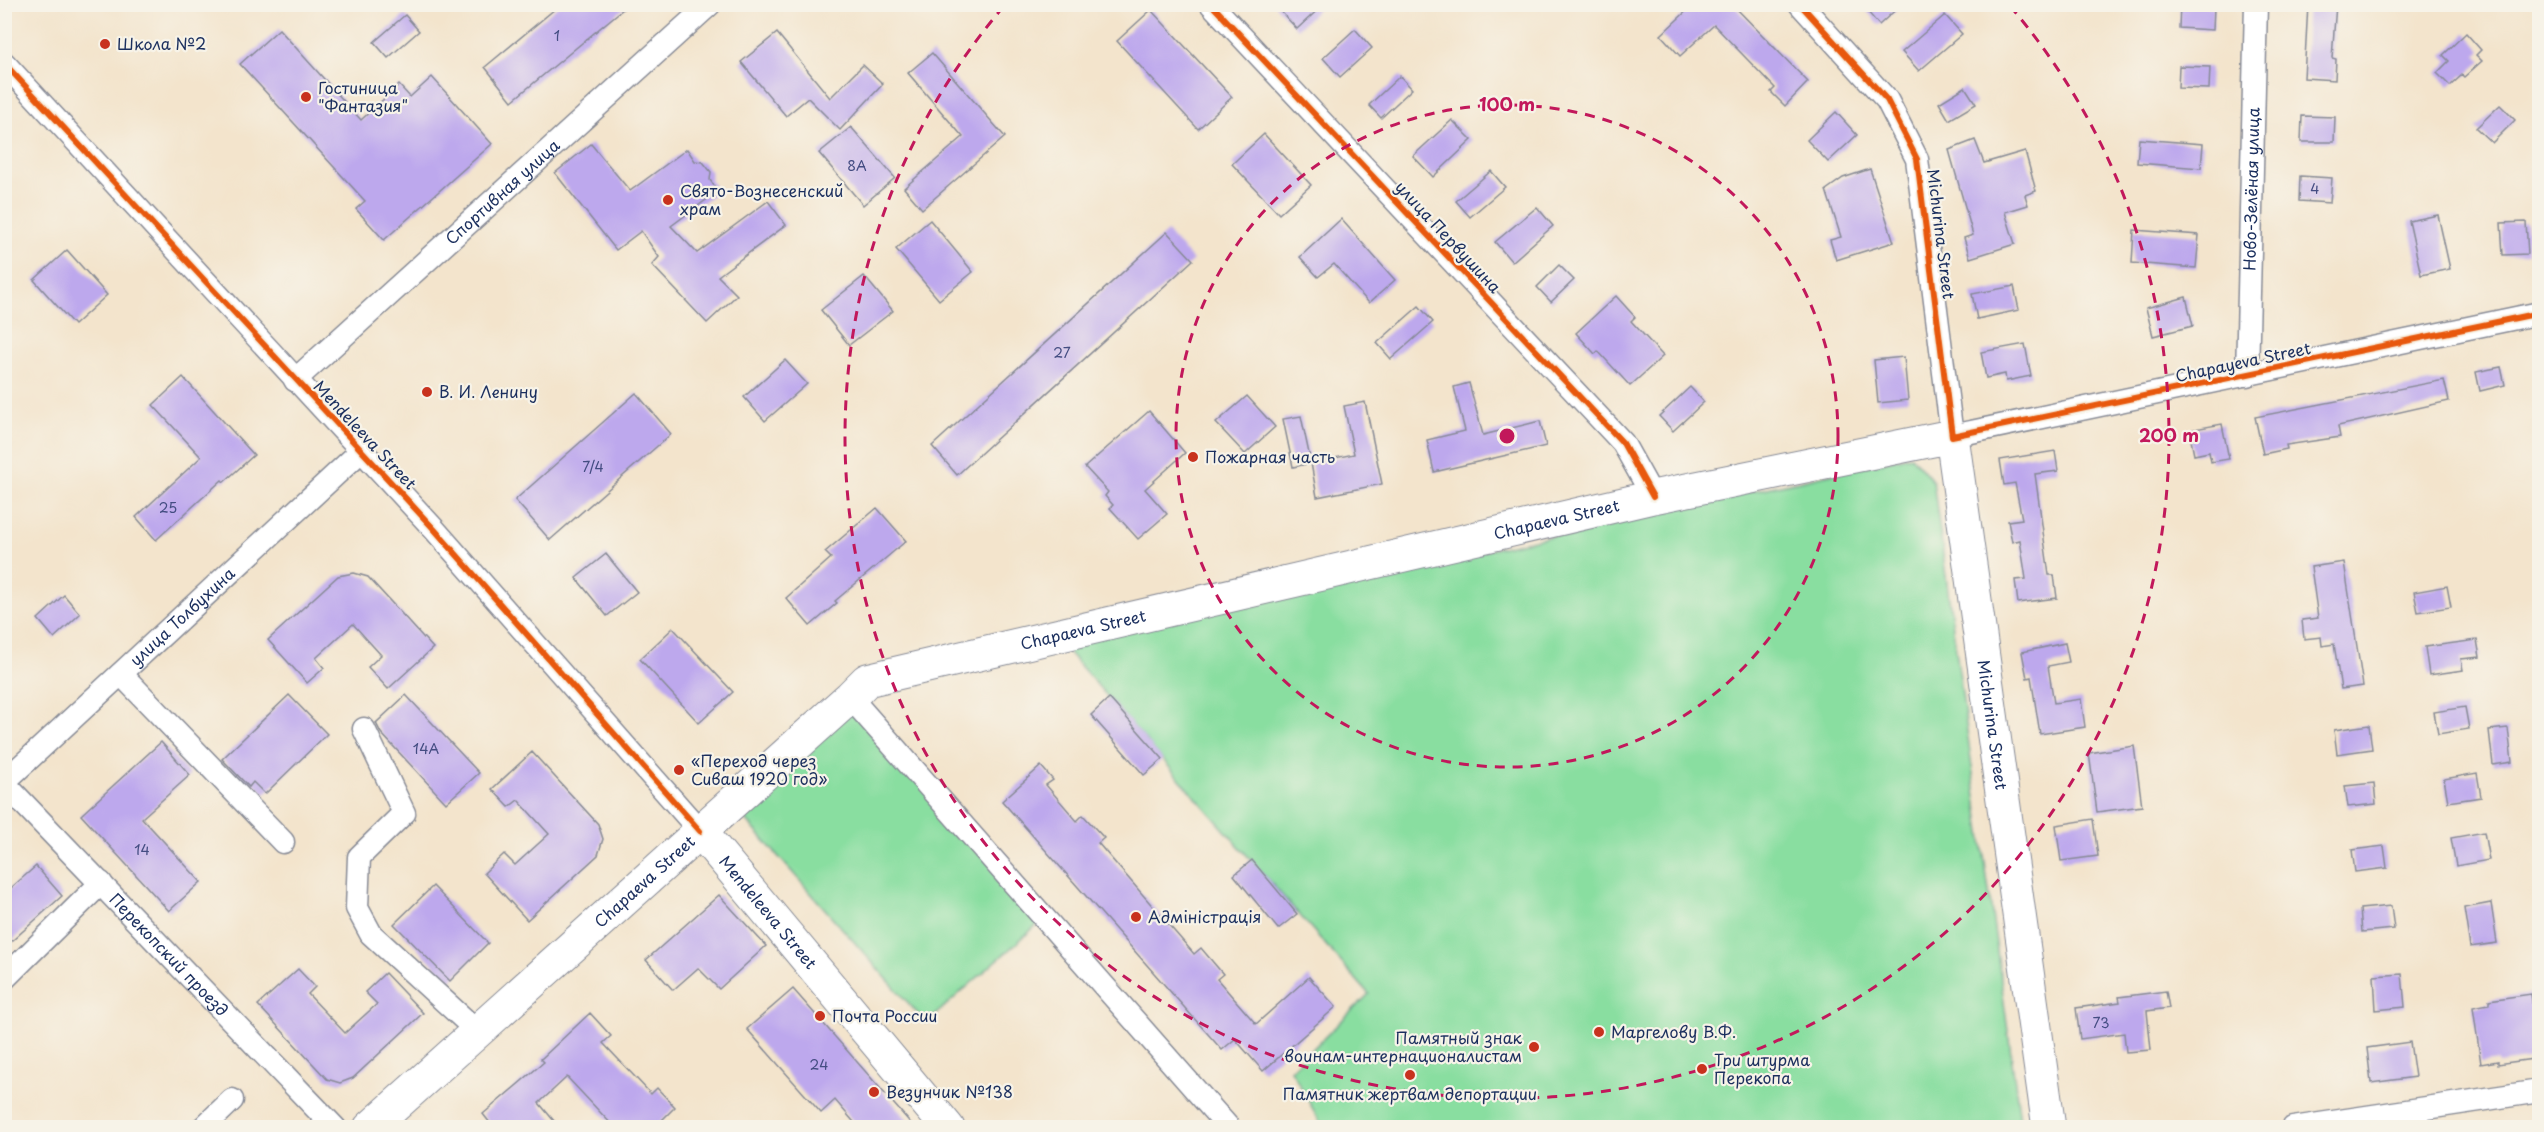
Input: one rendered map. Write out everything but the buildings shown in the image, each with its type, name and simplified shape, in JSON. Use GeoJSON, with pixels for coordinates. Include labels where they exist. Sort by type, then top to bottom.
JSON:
{"type":"FeatureCollection","features":[{"type":"Feature","properties":{"kind":"main road","name":"Chapaeva Street"},"geometry":{"type":"LineString","coordinates":[[370,1128],[867,680],[1653,497],[1952,436]]}},
{"type":"Feature","properties":{"kind":"main road","name":"Michurina Street"},"geometry":{"type":"LineString","coordinates":[[1952,436],[2049,1128]]}},
{"type":"Feature","properties":{"kind":"main road","name":"Mendeleeva Street"},"geometry":{"type":"LineString","coordinates":[[700,831],[948,1128]]}},
{"type":"Feature","properties":{"kind":"street","name":"Спортивная улица"},"geometry":{"type":"LineString","coordinates":[[296,380],[710,4]]}},
{"type":"Feature","properties":{"kind":"street","name":"улица Первушина"},"geometry":{"type":"LineString","coordinates":[[1211,4],[1623,443],[1653,497]]}},
{"type":"Feature","properties":{"kind":"street","name":"Michurina Street"},"geometry":{"type":"LineString","coordinates":[[1800,4],[1887,100],[1917,159],[1952,436]]}},
{"type":"Feature","properties":{"kind":"street","name":"Ново-Зелёная улица"},"geometry":{"type":"LineString","coordinates":[[2247,375],[2256,4]]}},
{"type":"Feature","properties":{"kind":"street","name":"Mendeleeva Street"},"geometry":{"type":"LineString","coordinates":[[4,63],[434,529],[700,831]]}},
{"type":"Feature","properties":{"kind":"street","name":"Chapayeva Street"},"geometry":{"type":"LineString","coordinates":[[1952,436],[2540,314]]}},
{"type":"Feature","properties":{"kind":"street","name":"улица Толбухина"},"geometry":{"type":"LineString","coordinates":[[4,782],[361,451]]}},
{"type":"Feature","properties":{"kind":"street"},"geometry":{"type":"LineString","coordinates":[[121,674],[283,842]]}},
{"type":"Feature","properties":{"kind":"street"},"geometry":{"type":"LineString","coordinates":[[850,697],[1229,1128]]}},
{"type":"Feature","properties":{"kind":"street"},"geometry":{"type":"LineString","coordinates":[[364,729],[404,813],[359,857],[357,908],[371,934],[477,1031]]}},
{"type":"Feature","properties":{"kind":"street","name":"Перекопский проезд"},"geometry":{"type":"LineString","coordinates":[[4,782],[335,1128]]}},
{"type":"Feature","properties":{"kind":"street"},"geometry":{"type":"LineString","coordinates":[[4,979],[101,883]]}},
{"type":"Feature","properties":{"kind":"street"},"geometry":{"type":"LineString","coordinates":[[2293,1128],[2540,1091]]}},
{"type":"Feature","properties":{"kind":"street"},"geometry":{"type":"LineString","coordinates":[[203,1128],[232,1101]]}},
{"type":"Feature","properties":{"kind":"green space"},"geometry":{"type":"Polygon","coordinates":[[[1911,456],[1933,481],[2021,1127],[1323,1127],[1291,1070],[1369,994],[1062,645],[1911,456]]]}},
{"type":"Feature","properties":{"kind":"green space"},"geometry":{"type":"Polygon","coordinates":[[[850,697],[1046,917],[926,1023],[731,803],[850,697]]]}},
{"type":"Feature","properties":{"kind":"cycle path"},"geometry":{"type":"LineString","coordinates":[[1211,4],[1623,443],[1653,497]]}},
{"type":"Feature","properties":{"kind":"cycle path"},"geometry":{"type":"LineString","coordinates":[[1800,4],[1887,100],[1917,159],[1952,436],[2540,313]]}},
{"type":"Feature","properties":{"kind":"cycle path"},"geometry":{"type":"LineString","coordinates":[[4,63],[434,529],[700,831]]}},
{"type":"Feature","properties":{"kind":"place","name":"Школа №2"},"geometry":{"type":"Point","coordinates":[105,44]}},
{"type":"Feature","properties":{"kind":"place","name":"Гостиница \"Фантазия\""},"geometry":{"type":"Point","coordinates":[306,97]}},
{"type":"Feature","properties":{"kind":"place","name":"Свято-Вознесенский храм"},"geometry":{"type":"Point","coordinates":[668,200]}},
{"type":"Feature","properties":{"kind":"place","name":"В. И. Ленину"},"geometry":{"type":"Point","coordinates":[427,392]}},
{"type":"Feature","properties":{"kind":"place","name":"Пожарная часть"},"geometry":{"type":"Point","coordinates":[1193,457]}},
{"type":"Feature","properties":{"kind":"place","name":"«Переход через Сиваш 1920 год»"},"geometry":{"type":"Point","coordinates":[679,770]}},
{"type":"Feature","properties":{"kind":"place","name":"Адміністрація"},"geometry":{"type":"Point","coordinates":[1136,917]}},
{"type":"Feature","properties":{"kind":"place","name":"Почта России"},"geometry":{"type":"Point","coordinates":[820,1016]}},
{"type":"Feature","properties":{"kind":"place","name":"Маргелову В.Ф."},"geometry":{"type":"Point","coordinates":[1599,1032]}},
{"type":"Feature","properties":{"kind":"place","name":"Памятный знак воинам-интернационалистам"},"geometry":{"type":"Point","coordinates":[1534,1047]}},
{"type":"Feature","properties":{"kind":"place","name":"Три штурма Перекопа"},"geometry":{"type":"Point","coordinates":[1702,1069]}},
{"type":"Feature","properties":{"kind":"place","name":"Памятник жертвам депортации"},"geometry":{"type":"Point","coordinates":[1410,1075]}},
{"type":"Feature","properties":{"kind":"place","name":"Везунчик №138"},"geometry":{"type":"Point","coordinates":[874,1092]}}]}
